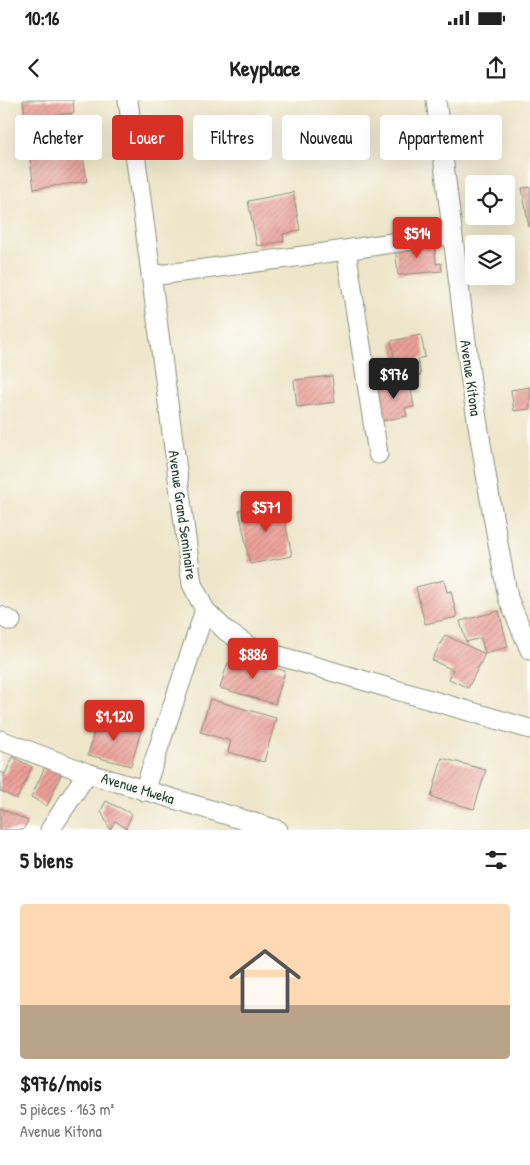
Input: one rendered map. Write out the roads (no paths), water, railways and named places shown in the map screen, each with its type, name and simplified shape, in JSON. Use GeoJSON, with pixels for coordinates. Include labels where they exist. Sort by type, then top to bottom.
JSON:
{"type":"FeatureCollection","features":[{"type":"Feature","properties":{"kind":"street","name":"Avenue Grand Seminaire"},"geometry":{"type":"LineString","coordinates":[[128,100],[192,584],[205,610],[226,631],[252,648],[530,728]]}},
{"type":"Feature","properties":{"kind":"street","name":"Avenue Kitona"},"geometry":{"type":"LineString","coordinates":[[436,100],[471,382],[508,598],[530,650]]}},
{"type":"Feature","properties":{"kind":"street"},"geometry":{"type":"LineString","coordinates":[[151,276],[452,234]]}},
{"type":"Feature","properties":{"kind":"street"},"geometry":{"type":"LineString","coordinates":[[346,250],[378,454]]}},
{"type":"Feature","properties":{"kind":"street"},"geometry":{"type":"LineString","coordinates":[[144,791],[205,610]]}},
{"type":"Feature","properties":{"kind":"street","name":"Avenue Mweka"},"geometry":{"type":"LineString","coordinates":[[0,740],[88,773],[278,830]]}},
{"type":"Feature","properties":{"kind":"street"},"geometry":{"type":"LineString","coordinates":[[50,830],[88,773]]}}]}
